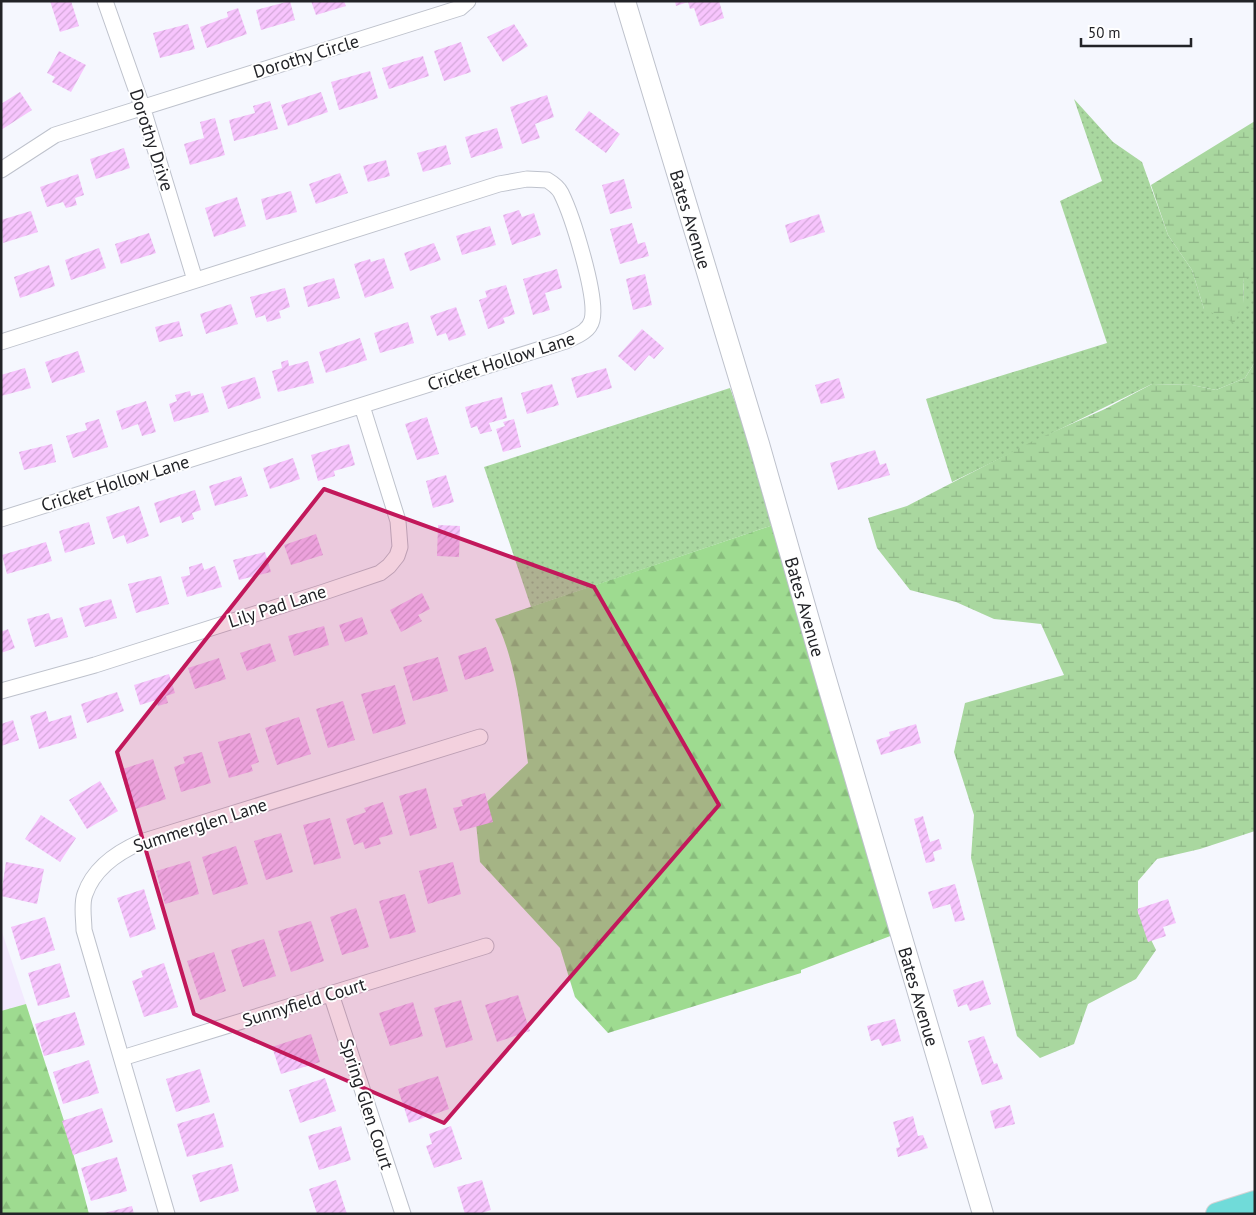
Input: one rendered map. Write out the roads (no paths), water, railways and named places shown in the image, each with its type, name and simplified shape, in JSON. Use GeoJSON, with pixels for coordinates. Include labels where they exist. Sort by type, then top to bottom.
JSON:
{"type":"FeatureCollection","features":[{"type":"Feature","properties":{"kind":"main road"},"geometry":{"type":"LineString","coordinates":[[1217,1214],[1255,1202]]}},
{"type":"Feature","properties":{"kind":"street","name":"Dorothy Drive"},"geometry":{"type":"LineString","coordinates":[[105,1],[142,106],[195,280]]}},
{"type":"Feature","properties":{"kind":"street","name":"Dorothy Circle"},"geometry":{"type":"LineString","coordinates":[[1,170],[55,135],[142,106],[443,14],[460,8],[468,1]]}},
{"type":"Feature","properties":{"kind":"street","name":"Bates Avenue"},"geometry":{"type":"LineString","coordinates":[[625,1],[759,444],[983,1214]]}},
{"type":"Feature","properties":{"kind":"street","name":"Cricket Hollow Lane"},"geometry":{"type":"LineString","coordinates":[[1,342],[498,184],[527,180],[547,180],[560,192],[569,214],[592,298],[592,320],[583,334],[522,357],[1,519]]}},
{"type":"Feature","properties":{"kind":"street","name":"Lily Pad Lane"},"geometry":{"type":"LineString","coordinates":[[1,691],[95,665],[295,601],[380,573],[389,566],[397,556],[400,547],[398,521],[362,406]]}},
{"type":"Feature","properties":{"kind":"street","name":"Summerglen Lane"},"geometry":{"type":"LineString","coordinates":[[167,1214],[84,930],[84,895],[98,872],[117,853],[141,842],[480,737]]}},
{"type":"Feature","properties":{"kind":"street","name":"Sunnyfield Court"},"geometry":{"type":"LineString","coordinates":[[122,1058],[486,946]]}},
{"type":"Feature","properties":{"kind":"street","name":"Spring Glen Court"},"geometry":{"type":"LineString","coordinates":[[331,994],[403,1214]]}}]}
